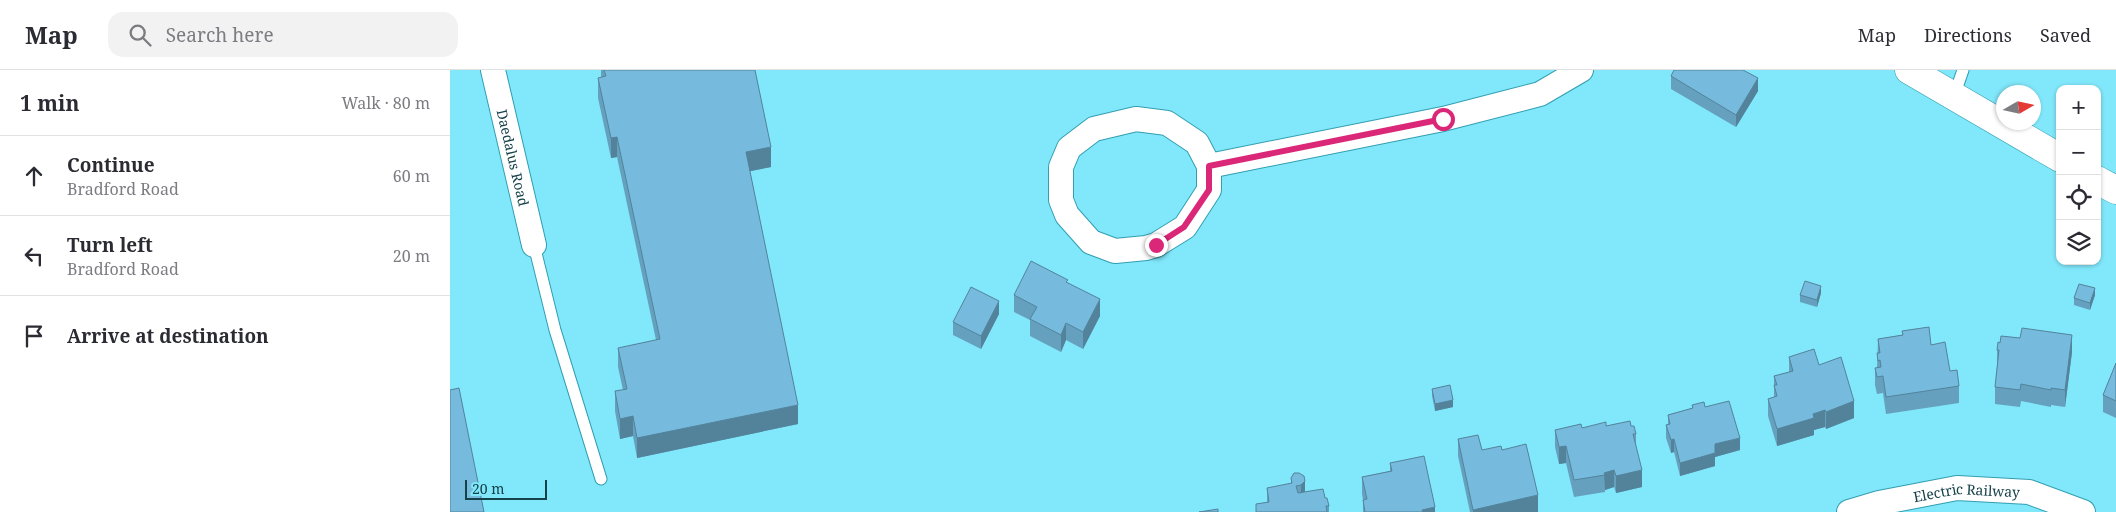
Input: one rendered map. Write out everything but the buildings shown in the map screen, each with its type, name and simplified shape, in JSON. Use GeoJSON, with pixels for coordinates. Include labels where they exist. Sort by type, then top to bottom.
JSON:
{"type":"FeatureCollection","features":[{"type":"Feature","properties":{"kind":"street"},"geometry":{"type":"LineString","coordinates":[[1209,166],[1453,117],[1540,94],[1581,70]]}},
{"type":"Feature","properties":{"kind":"street"},"geometry":{"type":"LineString","coordinates":[[1909,70],[2056,156]]}},
{"type":"Feature","properties":{"kind":"street","name":"Daedalus Road"},"geometry":{"type":"LineString","coordinates":[[497,71],[534,246]]}},
{"type":"Feature","properties":{"kind":"street"},"geometry":{"type":"LineString","coordinates":[[1136,119],[1167,123],[1197,143],[1209,166],[1209,190],[1184,227],[1156,245],[1146,248],[1115,250],[1091,242],[1067,215],[1061,200],[1061,167],[1069,148],[1094,129],[1136,119]]}},
{"type":"Feature","properties":{"kind":"street"},"geometry":{"type":"LineString","coordinates":[[2101,182],[2116,190]]}},
{"type":"Feature","properties":{"kind":"street","name":"Electric Railway"},"geometry":{"type":"LineString","coordinates":[[1849,512],[1879,503],[1957,488],[2029,492],[2084,512]]}},
{"type":"Feature","properties":{"kind":"lane"},"geometry":{"type":"LineString","coordinates":[[1954,96],[1963,70]]}},
{"type":"Feature","properties":{"kind":"lane"},"geometry":{"type":"LineString","coordinates":[[534,246],[555,330],[601,479]]}},
{"type":"Feature","properties":{"kind":"route"},"geometry":{"type":"LineString","coordinates":[[1156,245],[1184,227],[1209,190],[1209,166],[1443,119]]}}]}
